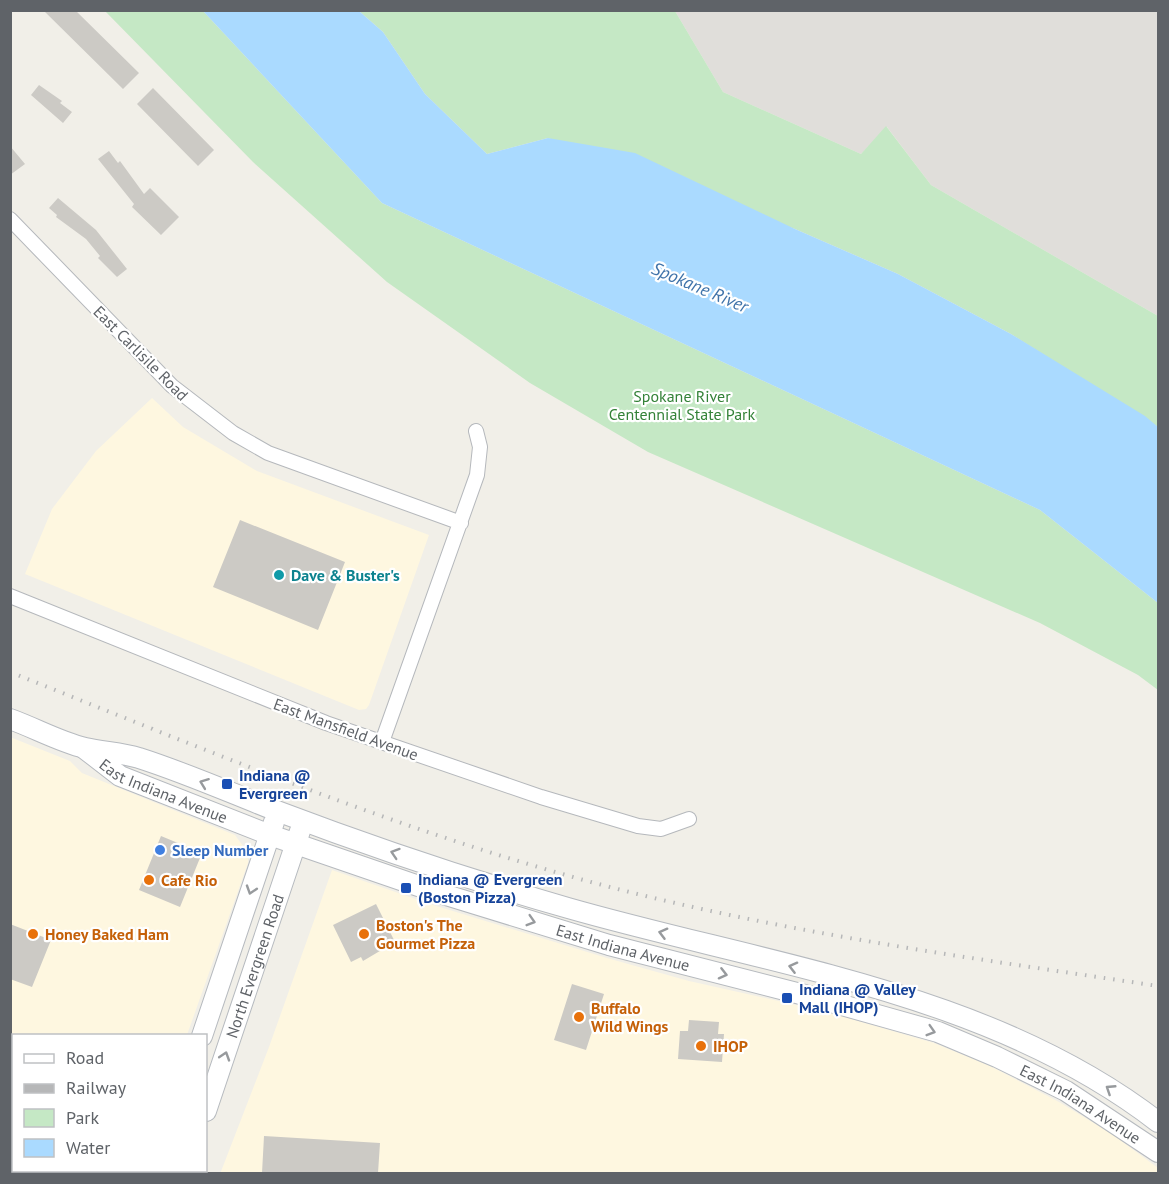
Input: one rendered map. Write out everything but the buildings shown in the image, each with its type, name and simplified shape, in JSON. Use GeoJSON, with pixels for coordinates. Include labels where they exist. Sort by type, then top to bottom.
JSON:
{"type":"FeatureCollection","features":[{"type":"Feature","properties":{"kind":"main road","name":"East Indiana Avenue"},"geometry":{"type":"LineString","coordinates":[[10,719],[83,748],[137,757],[278,811],[451,872],[567,908],[914,998],[988,1026],[1045,1054],[1101,1083],[1158,1122]]}},
{"type":"Feature","properties":{"kind":"main road","name":"East Indiana Avenue"},"geometry":{"type":"LineString","coordinates":[[83,748],[120,776],[270,835],[433,891],[609,945],[824,999],[938,1032],[997,1057],[1066,1091],[1158,1152]]}},
{"type":"Feature","properties":{"kind":"main road","name":"North Evergreen Road"},"geometry":{"type":"LineString","coordinates":[[202,1034],[278,811]]}},
{"type":"Feature","properties":{"kind":"main road","name":"North Evergreen Road"},"geometry":{"type":"LineString","coordinates":[[207,1108],[304,820]]}},
{"type":"Feature","properties":{"kind":"street","name":"East Carlisile Road"},"geometry":{"type":"LineString","coordinates":[[10,219],[172,386],[233,433],[268,453],[461,523]]}},
{"type":"Feature","properties":{"kind":"street"},"geometry":{"type":"LineString","coordinates":[[382,742],[477,475],[480,447],[476,431]]}},
{"type":"Feature","properties":{"kind":"street","name":"East Mansfield Avenue"},"geometry":{"type":"LineString","coordinates":[[10,596],[326,723],[542,797],[638,826],[661,829],[689,819]]}},
{"type":"Feature","properties":{"kind":"shaded area"},"geometry":{"type":"Polygon","coordinates":[[[675,11],[1158,11],[1158,316],[931,185],[887,127],[861,154],[723,92],[675,11]]]}},
{"type":"Feature","properties":{"kind":"shaded area"},"geometry":{"type":"Polygon","coordinates":[[[152,398],[183,427],[257,471],[429,535],[366,709],[359,710],[25,574],[52,509],[96,451],[152,398]]]}},
{"type":"Feature","properties":{"kind":"shaded area"},"geometry":{"type":"Polygon","coordinates":[[[10,737],[70,761],[82,773],[235,835],[248,853],[248,863],[187,1034],[12,1034],[12,1172],[118,1172],[11,1173],[10,737]]]}},
{"type":"Feature","properties":{"kind":"shaded area"},"geometry":{"type":"Polygon","coordinates":[[[332,870],[430,904],[607,958],[689,981],[823,1011],[934,1043],[990,1066],[1059,1102],[1112,1134],[1158,1168],[1158,1174],[220,1174],[269,1047],[332,870]]]}},
{"type":"Feature","properties":{"kind":"green space","name":"Spokane River Centennial State Park"},"geometry":{"type":"Polygon","coordinates":[[[105,11],[203,11],[382,203],[1040,510],[1158,603],[1158,690],[1138,675],[1040,623],[648,452],[530,383],[387,282],[253,162],[105,11]]]}},
{"type":"Feature","properties":{"kind":"green space"},"geometry":{"type":"Polygon","coordinates":[[[359,11],[675,11],[723,92],[861,154],[886,126],[931,185],[1158,316],[1158,427],[1011,334],[898,274],[795,229],[548,138],[487,154],[425,94],[383,32],[359,11]]]}},
{"type":"Feature","properties":{"kind":"water","name":"Spokane River"},"geometry":{"type":"Polygon","coordinates":[[[203,11],[359,11],[383,32],[425,94],[487,154],[548,138],[635,153],[795,229],[898,274],[1011,334],[1145,416],[1158,427],[1158,603],[1040,510],[382,203],[203,11]]]}},
{"type":"Feature","properties":{"kind":"railway"},"geometry":{"type":"LineString","coordinates":[[10,672],[364,810],[507,858],[580,879],[723,914],[795,928],[940,953],[1158,986]]}},
{"type":"Feature","properties":{"kind":"place","name":"Dave & Buster's"},"geometry":{"type":"Point","coordinates":[279,575]}},
{"type":"Feature","properties":{"kind":"place","name":"Indiana @ Evergreen"},"geometry":{"type":"Point","coordinates":[227,784]}},
{"type":"Feature","properties":{"kind":"place","name":"Sleep Number"},"geometry":{"type":"Point","coordinates":[160,850]}},
{"type":"Feature","properties":{"kind":"place","name":"Cafe Rio"},"geometry":{"type":"Point","coordinates":[149,880]}},
{"type":"Feature","properties":{"kind":"place","name":"Indiana @ Evergreen (Boston Pizza)"},"geometry":{"type":"Point","coordinates":[406,888]}},
{"type":"Feature","properties":{"kind":"place","name":"Honey Baked Ham"},"geometry":{"type":"Point","coordinates":[33,934]}},
{"type":"Feature","properties":{"kind":"place","name":"Boston's The Gourmet Pizza"},"geometry":{"type":"Point","coordinates":[364,934]}},
{"type":"Feature","properties":{"kind":"place","name":"Indiana @ Valley Mall (IHOP)"},"geometry":{"type":"Point","coordinates":[787,998]}},
{"type":"Feature","properties":{"kind":"place","name":"Buffalo Wild Wings"},"geometry":{"type":"Point","coordinates":[579,1017]}},
{"type":"Feature","properties":{"kind":"place","name":"IHOP"},"geometry":{"type":"Point","coordinates":[701,1046]}}]}
